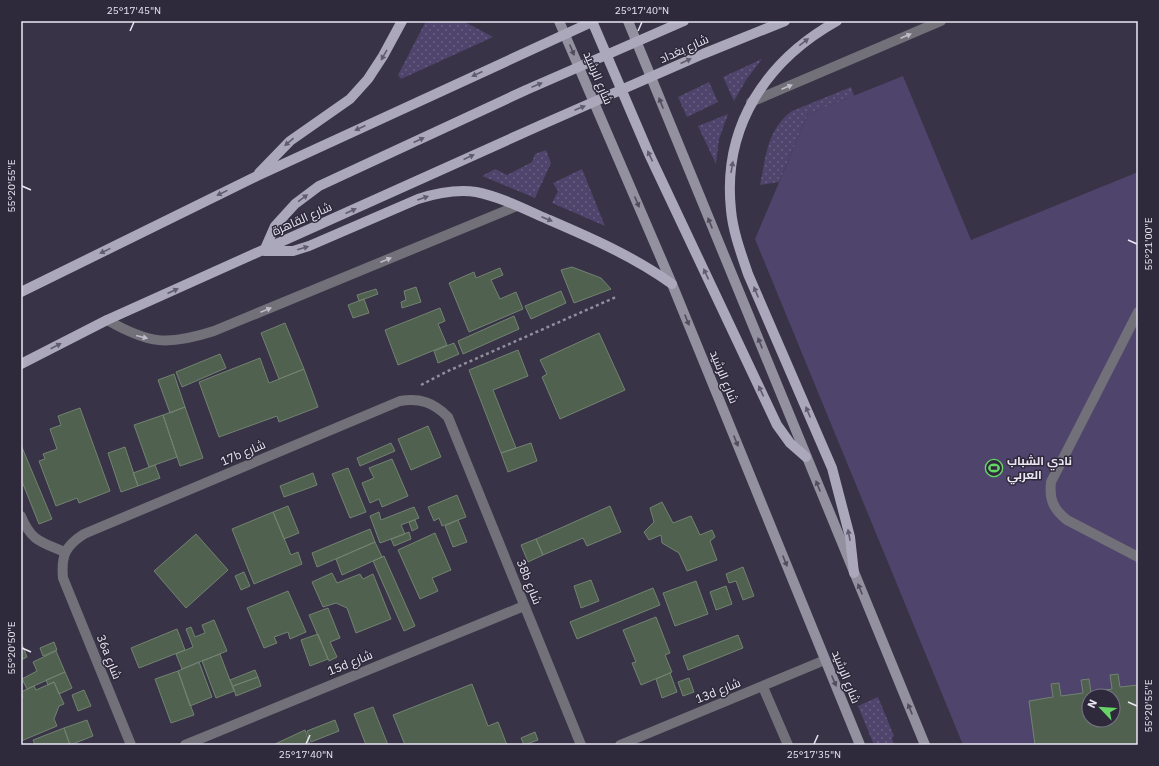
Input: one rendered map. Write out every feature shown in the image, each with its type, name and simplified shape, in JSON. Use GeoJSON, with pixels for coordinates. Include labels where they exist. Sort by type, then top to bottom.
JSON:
{"type":"FeatureCollection","features":[{"type":"Feature","properties":{"kind":"main road"},"geometry":{"type":"LineString","coordinates":[[257,176],[290,141],[350,99],[368,79],[383,56],[402,21]]}},
{"type":"Feature","properties":{"kind":"main road","name":"شارع الرشيد"},"geometry":{"type":"LineString","coordinates":[[559,21],[672,284],[860,745]]}},
{"type":"Feature","properties":{"kind":"main road"},"geometry":{"type":"LineString","coordinates":[[21,292],[257,176],[593,21],[652,161],[777,425],[790,443],[806,457]]}},
{"type":"Feature","properties":{"kind":"main road"},"geometry":{"type":"LineString","coordinates":[[628,21],[925,745]]}},
{"type":"Feature","properties":{"kind":"main road"},"geometry":{"type":"LineString","coordinates":[[672,284],[653,270],[613,247],[517,206],[494,197],[475,192],[456,191],[437,193],[418,199],[309,246],[293,251],[264,251],[275,226],[295,204],[319,186],[526,90],[580,68],[684,21]]}},
{"type":"Feature","properties":{"kind":"main road","name":"شارع بغداد"},"geometry":{"type":"LineString","coordinates":[[594,102],[703,54],[785,21]]}},
{"type":"Feature","properties":{"kind":"main road"},"geometry":{"type":"LineString","coordinates":[[837,21],[815,33],[792,52],[771,74],[751,102],[736,143],[730,176],[731,210],[737,243],[748,274],[832,468],[850,537],[854,573]]}},
{"type":"Feature","properties":{"kind":"main road","name":"شارع القاهرة"},"geometry":{"type":"LineString","coordinates":[[21,364],[107,320],[594,102]]}},
{"type":"Feature","properties":{"kind":"street"},"geometry":{"type":"LineString","coordinates":[[751,102],[941,21]]}},
{"type":"Feature","properties":{"kind":"street"},"geometry":{"type":"LineString","coordinates":[[107,320],[131,334],[158,341],[186,340],[221,328],[517,206]]}},
{"type":"Feature","properties":{"kind":"street"},"geometry":{"type":"LineString","coordinates":[[1138,312],[1051,482],[1050,493],[1052,504],[1058,513],[1067,520],[1138,557]]}},
{"type":"Feature","properties":{"kind":"street","name":"17b شارع"},"geometry":{"type":"LineString","coordinates":[[65,552],[73,541],[84,534],[400,401],[413,399],[426,401],[438,408],[448,417],[453,430]]}},
{"type":"Feature","properties":{"kind":"street","name":"38b شارع"},"geometry":{"type":"LineString","coordinates":[[453,430],[581,745]]}},
{"type":"Feature","properties":{"kind":"street"},"geometry":{"type":"LineString","coordinates":[[21,516],[29,533],[36,539],[65,552]]}},
{"type":"Feature","properties":{"kind":"street","name":"36a شارع"},"geometry":{"type":"LineString","coordinates":[[65,552],[62,564],[63,578],[131,745]]}},
{"type":"Feature","properties":{"kind":"street","name":"15d شارع"},"geometry":{"type":"LineString","coordinates":[[185,745],[524,606]]}},
{"type":"Feature","properties":{"kind":"street","name":"13d شارع"},"geometry":{"type":"LineString","coordinates":[[620,745],[825,660]]}},
{"type":"Feature","properties":{"kind":"street"},"geometry":{"type":"LineString","coordinates":[[763,686],[788,745]]}},
{"type":"Feature","properties":{"kind":"path"},"geometry":{"type":"LineString","coordinates":[[420,386],[448,371],[616,297]]}},
{"type":"Feature","properties":{"kind":"shaded area"},"geometry":{"type":"Polygon","coordinates":[[[426,21],[463,21],[493,37],[401,79],[398,75],[426,21]]]}},
{"type":"Feature","properties":{"kind":"shaded area"},"geometry":{"type":"Polygon","coordinates":[[[762,59],[746,80],[734,101],[723,77],[762,59]]]}},
{"type":"Feature","properties":{"kind":"shaded area","name":"نادي الشباب العربي"},"geometry":{"type":"Polygon","coordinates":[[[903,76],[971,240],[1138,172],[1138,745],[963,745],[755,239],[808,114],[903,76]]]}},
{"type":"Feature","properties":{"kind":"shaded area"},"geometry":{"type":"Polygon","coordinates":[[[709,82],[718,102],[687,117],[678,97],[709,82]]]}},
{"type":"Feature","properties":{"kind":"shaded area"},"geometry":{"type":"Polygon","coordinates":[[[851,87],[854,96],[808,114],[779,182],[760,185],[766,154],[772,135],[784,118],[792,111],[851,87]]]}},
{"type":"Feature","properties":{"kind":"shaded area"},"geometry":{"type":"Polygon","coordinates":[[[728,114],[719,139],[716,164],[698,126],[728,114]]]}},
{"type":"Feature","properties":{"kind":"shaded area"},"geometry":{"type":"Polygon","coordinates":[[[546,150],[551,163],[535,198],[482,176],[495,169],[507,175],[532,162],[535,154],[546,150]]]}},
{"type":"Feature","properties":{"kind":"shaded area"},"geometry":{"type":"Polygon","coordinates":[[[582,169],[605,226],[552,203],[558,191],[553,183],[582,169]]]}},
{"type":"Feature","properties":{"kind":"shaded area"},"geometry":{"type":"Polygon","coordinates":[[[878,697],[894,736],[892,738],[894,745],[874,745],[858,706],[878,697]]]}},
{"type":"Feature","properties":{"kind":"building"},"geometry":{"type":"Polygon","coordinates":[[[572,267],[601,278],[611,289],[574,303],[561,270],[572,267]]]}},
{"type":"Feature","properties":{"kind":"building"},"geometry":{"type":"Polygon","coordinates":[[[500,268],[503,275],[491,280],[500,299],[516,292],[523,309],[469,332],[449,283],[474,272],[476,278],[500,268]]]}},
{"type":"Feature","properties":{"kind":"building"},"geometry":{"type":"Polygon","coordinates":[[[416,287],[421,302],[402,308],[401,302],[406,300],[404,291],[416,287]]]}},
{"type":"Feature","properties":{"kind":"building"},"geometry":{"type":"Polygon","coordinates":[[[376,289],[378,294],[359,301],[357,295],[376,289]]]}},
{"type":"Feature","properties":{"kind":"building"},"geometry":{"type":"Polygon","coordinates":[[[561,291],[566,303],[531,319],[525,306],[561,291]]]}},
{"type":"Feature","properties":{"kind":"building"},"geometry":{"type":"Polygon","coordinates":[[[364,299],[369,313],[353,318],[348,305],[364,299]]]}},
{"type":"Feature","properties":{"kind":"building"},"geometry":{"type":"Polygon","coordinates":[[[440,308],[445,321],[438,324],[447,345],[398,365],[385,330],[440,308]]]}},
{"type":"Feature","properties":{"kind":"building"},"geometry":{"type":"Polygon","coordinates":[[[514,316],[519,329],[463,354],[458,341],[514,316]]]}},
{"type":"Feature","properties":{"kind":"building"},"geometry":{"type":"Polygon","coordinates":[[[285,323],[304,369],[279,379],[261,333],[285,323]]]}},
{"type":"Feature","properties":{"kind":"building"},"geometry":{"type":"Polygon","coordinates":[[[599,333],[625,390],[560,419],[542,377],[547,374],[540,360],[599,333]]]}},
{"type":"Feature","properties":{"kind":"building"},"geometry":{"type":"Polygon","coordinates":[[[454,343],[459,354],[438,363],[434,351],[454,343]]]}},
{"type":"Feature","properties":{"kind":"building"},"geometry":{"type":"Polygon","coordinates":[[[518,350],[528,376],[493,390],[516,448],[501,453],[469,370],[518,350]]]}},
{"type":"Feature","properties":{"kind":"building"},"geometry":{"type":"Polygon","coordinates":[[[220,354],[226,368],[182,387],[176,372],[220,354]]]}},
{"type":"Feature","properties":{"kind":"building"},"geometry":{"type":"Polygon","coordinates":[[[260,358],[269,383],[304,369],[318,407],[279,422],[277,416],[219,437],[199,382],[260,358]]]}},
{"type":"Feature","properties":{"kind":"building"},"geometry":{"type":"Polygon","coordinates":[[[174,374],[185,407],[170,413],[158,380],[174,374]]]}},
{"type":"Feature","properties":{"kind":"building"},"geometry":{"type":"Polygon","coordinates":[[[185,407],[203,458],[180,466],[163,415],[185,407]]]}},
{"type":"Feature","properties":{"kind":"building"},"geometry":{"type":"Polygon","coordinates":[[[80,408],[110,491],[79,503],[77,498],[56,506],[39,461],[45,459],[43,454],[57,449],[50,429],[61,425],[58,416],[80,408]]]}},
{"type":"Feature","properties":{"kind":"building"},"geometry":{"type":"Polygon","coordinates":[[[163,415],[177,457],[149,467],[134,425],[163,415]]]}},
{"type":"Feature","properties":{"kind":"building"},"geometry":{"type":"Polygon","coordinates":[[[428,426],[441,457],[411,470],[398,439],[428,426]]]}},
{"type":"Feature","properties":{"kind":"building"},"geometry":{"type":"Polygon","coordinates":[[[391,443],[395,451],[360,466],[357,458],[391,443]]]}},
{"type":"Feature","properties":{"kind":"building"},"geometry":{"type":"Polygon","coordinates":[[[531,443],[537,461],[508,472],[501,453],[531,443]]]}},
{"type":"Feature","properties":{"kind":"building"},"geometry":{"type":"Polygon","coordinates":[[[21,445],[52,519],[39,524],[21,479],[21,445]]]}},
{"type":"Feature","properties":{"kind":"building"},"geometry":{"type":"Polygon","coordinates":[[[125,447],[138,486],[121,492],[108,453],[125,447]]]}},
{"type":"Feature","properties":{"kind":"building"},"geometry":{"type":"Polygon","coordinates":[[[392,459],[408,496],[382,507],[379,499],[370,503],[362,483],[374,478],[369,468],[392,459]]]}},
{"type":"Feature","properties":{"kind":"building"},"geometry":{"type":"Polygon","coordinates":[[[155,465],[160,478],[138,486],[133,473],[155,465]]]}},
{"type":"Feature","properties":{"kind":"building"},"geometry":{"type":"Polygon","coordinates":[[[348,468],[366,512],[350,518],[332,474],[348,468]]]}},
{"type":"Feature","properties":{"kind":"building"},"geometry":{"type":"Polygon","coordinates":[[[313,473],[317,485],[284,497],[280,486],[313,473]]]}},
{"type":"Feature","properties":{"kind":"building"},"geometry":{"type":"Polygon","coordinates":[[[457,495],[466,517],[442,526],[439,518],[434,521],[428,507],[457,495]]]}},
{"type":"Feature","properties":{"kind":"building"},"geometry":{"type":"Polygon","coordinates":[[[662,502],[673,523],[691,516],[700,535],[712,530],[715,537],[710,541],[717,560],[687,571],[679,553],[662,543],[661,535],[649,540],[644,532],[654,522],[650,508],[662,502]]]}},
{"type":"Feature","properties":{"kind":"building"},"geometry":{"type":"Polygon","coordinates":[[[288,506],[299,533],[284,539],[273,512],[288,506]]]}},
{"type":"Feature","properties":{"kind":"building"},"geometry":{"type":"Polygon","coordinates":[[[610,506],[621,532],[587,546],[583,538],[543,555],[536,539],[610,506]]]}},
{"type":"Feature","properties":{"kind":"building"},"geometry":{"type":"Polygon","coordinates":[[[414,507],[419,518],[401,525],[405,534],[380,543],[370,516],[379,512],[381,520],[414,507]]]}},
{"type":"Feature","properties":{"kind":"building"},"geometry":{"type":"Polygon","coordinates":[[[273,512],[291,555],[298,552],[302,564],[254,584],[232,529],[273,512]]]}},
{"type":"Feature","properties":{"kind":"building"},"geometry":{"type":"Polygon","coordinates":[[[415,520],[418,528],[412,531],[409,522],[415,520]]]}},
{"type":"Feature","properties":{"kind":"building"},"geometry":{"type":"Polygon","coordinates":[[[458,520],[467,542],[453,547],[445,526],[458,520]]]}},
{"type":"Feature","properties":{"kind":"building"},"geometry":{"type":"Polygon","coordinates":[[[370,529],[375,542],[317,567],[312,553],[370,529]]]}},
{"type":"Feature","properties":{"kind":"building"},"geometry":{"type":"Polygon","coordinates":[[[409,532],[411,539],[394,546],[391,539],[409,532]]]}},
{"type":"Feature","properties":{"kind":"building"},"geometry":{"type":"Polygon","coordinates":[[[435,533],[451,570],[432,578],[438,591],[420,599],[398,550],[435,533]]]}},
{"type":"Feature","properties":{"kind":"building"},"geometry":{"type":"Polygon","coordinates":[[[196,534],[228,570],[186,608],[154,571],[196,534]]]}},
{"type":"Feature","properties":{"kind":"building"},"geometry":{"type":"Polygon","coordinates":[[[536,539],[543,555],[528,562],[521,545],[536,539]]]}},
{"type":"Feature","properties":{"kind":"building"},"geometry":{"type":"Polygon","coordinates":[[[375,542],[382,557],[342,575],[336,559],[375,542]]]}},
{"type":"Feature","properties":{"kind":"building"},"geometry":{"type":"Polygon","coordinates":[[[384,556],[415,626],[404,631],[373,561],[384,556]]]}},
{"type":"Feature","properties":{"kind":"building"},"geometry":{"type":"Polygon","coordinates":[[[743,567],[754,596],[743,600],[736,581],[729,583],[726,574],[743,567]]]}},
{"type":"Feature","properties":{"kind":"building"},"geometry":{"type":"Polygon","coordinates":[[[244,572],[250,586],[241,590],[235,576],[244,572]]]}},
{"type":"Feature","properties":{"kind":"building"},"geometry":{"type":"Polygon","coordinates":[[[332,573],[337,583],[360,574],[363,579],[373,574],[391,619],[356,633],[347,608],[336,603],[323,607],[312,582],[332,573]]]}},
{"type":"Feature","properties":{"kind":"building"},"geometry":{"type":"Polygon","coordinates":[[[591,580],[599,601],[581,608],[574,586],[591,580]]]}},
{"type":"Feature","properties":{"kind":"building"},"geometry":{"type":"Polygon","coordinates":[[[696,581],[708,614],[675,626],[663,593],[696,581]]]}},
{"type":"Feature","properties":{"kind":"building"},"geometry":{"type":"Polygon","coordinates":[[[726,586],[732,604],[716,610],[710,592],[726,586]]]}},
{"type":"Feature","properties":{"kind":"building"},"geometry":{"type":"Polygon","coordinates":[[[653,588],[660,605],[577,639],[570,622],[653,588]]]}},
{"type":"Feature","properties":{"kind":"building"},"geometry":{"type":"Polygon","coordinates":[[[288,591],[306,632],[290,639],[288,632],[274,637],[277,643],[264,648],[247,608],[288,591]]]}},
{"type":"Feature","properties":{"kind":"building"},"geometry":{"type":"Polygon","coordinates":[[[328,608],[340,638],[330,642],[337,657],[329,661],[309,615],[328,608]]]}},
{"type":"Feature","properties":{"kind":"building"},"geometry":{"type":"Polygon","coordinates":[[[656,617],[670,653],[665,655],[672,672],[641,685],[632,663],[636,662],[623,630],[656,617]]]}},
{"type":"Feature","properties":{"kind":"building"},"geometry":{"type":"Polygon","coordinates":[[[214,620],[227,651],[182,669],[176,654],[193,647],[186,629],[191,627],[195,637],[205,633],[202,625],[214,620]]]}},
{"type":"Feature","properties":{"kind":"building"},"geometry":{"type":"Polygon","coordinates":[[[177,629],[185,650],[139,668],[131,648],[177,629]]]}},
{"type":"Feature","properties":{"kind":"building"},"geometry":{"type":"Polygon","coordinates":[[[318,634],[328,659],[310,666],[301,640],[318,634]]]}},
{"type":"Feature","properties":{"kind":"building"},"geometry":{"type":"Polygon","coordinates":[[[738,635],[743,648],[688,670],[683,656],[738,635]]]}},
{"type":"Feature","properties":{"kind":"building"},"geometry":{"type":"Polygon","coordinates":[[[21,642],[27,657],[21,660],[21,642]]]}},
{"type":"Feature","properties":{"kind":"building"},"geometry":{"type":"Polygon","coordinates":[[[54,642],[57,650],[43,656],[40,648],[54,642]]]}},
{"type":"Feature","properties":{"kind":"building"},"geometry":{"type":"Polygon","coordinates":[[[56,651],[65,672],[27,689],[22,679],[37,671],[33,662],[56,651]]]}},
{"type":"Feature","properties":{"kind":"building"},"geometry":{"type":"Polygon","coordinates":[[[220,654],[234,691],[216,698],[202,661],[220,654]]]}},
{"type":"Feature","properties":{"kind":"building"},"geometry":{"type":"Polygon","coordinates":[[[199,662],[212,697],[190,706],[178,671],[199,662]]]}},
{"type":"Feature","properties":{"kind":"building"},"geometry":{"type":"Polygon","coordinates":[[[255,670],[258,677],[233,686],[230,680],[255,670]]]}},
{"type":"Feature","properties":{"kind":"building"},"geometry":{"type":"Polygon","coordinates":[[[178,671],[194,715],[171,723],[155,679],[178,671]]]}},
{"type":"Feature","properties":{"kind":"building"},"geometry":{"type":"Polygon","coordinates":[[[65,672],[72,688],[59,694],[54,682],[48,685],[46,680],[65,672]]]}},
{"type":"Feature","properties":{"kind":"building"},"geometry":{"type":"Polygon","coordinates":[[[670,673],[677,692],[662,698],[656,679],[670,673]]]}},
{"type":"Feature","properties":{"kind":"building"},"geometry":{"type":"Polygon","coordinates":[[[1118,674],[1120,687],[1138,685],[1138,745],[1035,745],[1029,701],[1053,697],[1051,684],[1059,683],[1061,696],[1081,693],[1081,728],[1121,728],[1121,688],[1112,688],[1110,675],[1118,674]]]}},
{"type":"Feature","properties":{"kind":"building"},"geometry":{"type":"Polygon","coordinates":[[[258,677],[261,686],[236,696],[233,686],[258,677]]]}},
{"type":"Feature","properties":{"kind":"building"},"geometry":{"type":"Polygon","coordinates":[[[689,678],[694,692],[683,696],[678,682],[689,678]]]}},
{"type":"Feature","properties":{"kind":"building"},"geometry":{"type":"Polygon","coordinates":[[[1089,679],[1090,688],[1082,688],[1081,680],[1089,679]]]}},
{"type":"Feature","properties":{"kind":"building"},"geometry":{"type":"Polygon","coordinates":[[[54,682],[64,704],[59,706],[54,719],[57,726],[21,741],[21,697],[23,697],[21,692],[34,686],[36,690],[54,682]]]}},
{"type":"Feature","properties":{"kind":"building"},"geometry":{"type":"Polygon","coordinates":[[[472,684],[488,726],[498,722],[507,745],[405,745],[393,715],[472,684]]]}},
{"type":"Feature","properties":{"kind":"building"},"geometry":{"type":"Polygon","coordinates":[[[84,690],[91,706],[78,711],[72,695],[84,690]]]}},
{"type":"Feature","properties":{"kind":"building"},"geometry":{"type":"Polygon","coordinates":[[[373,707],[388,745],[366,745],[354,714],[373,707]]]}},
{"type":"Feature","properties":{"kind":"building"},"geometry":{"type":"Polygon","coordinates":[[[87,720],[93,736],[70,745],[64,728],[87,720]]]}},
{"type":"Feature","properties":{"kind":"building"},"geometry":{"type":"Polygon","coordinates":[[[335,720],[339,731],[311,742],[307,731],[335,720]]]}},
{"type":"Feature","properties":{"kind":"building"},"geometry":{"type":"Polygon","coordinates":[[[64,728],[70,745],[35,745],[33,740],[64,728]]]}},
{"type":"Feature","properties":{"kind":"building"},"geometry":{"type":"Polygon","coordinates":[[[305,730],[310,745],[275,745],[275,744],[305,730]]]}},
{"type":"Feature","properties":{"kind":"building"},"geometry":{"type":"Polygon","coordinates":[[[535,732],[538,740],[524,745],[521,738],[535,732]]]}},
{"type":"Feature","properties":{"kind":"place","name":"نادي الشباب العربي"},"geometry":{"type":"Point","coordinates":[994,468]}}]}
